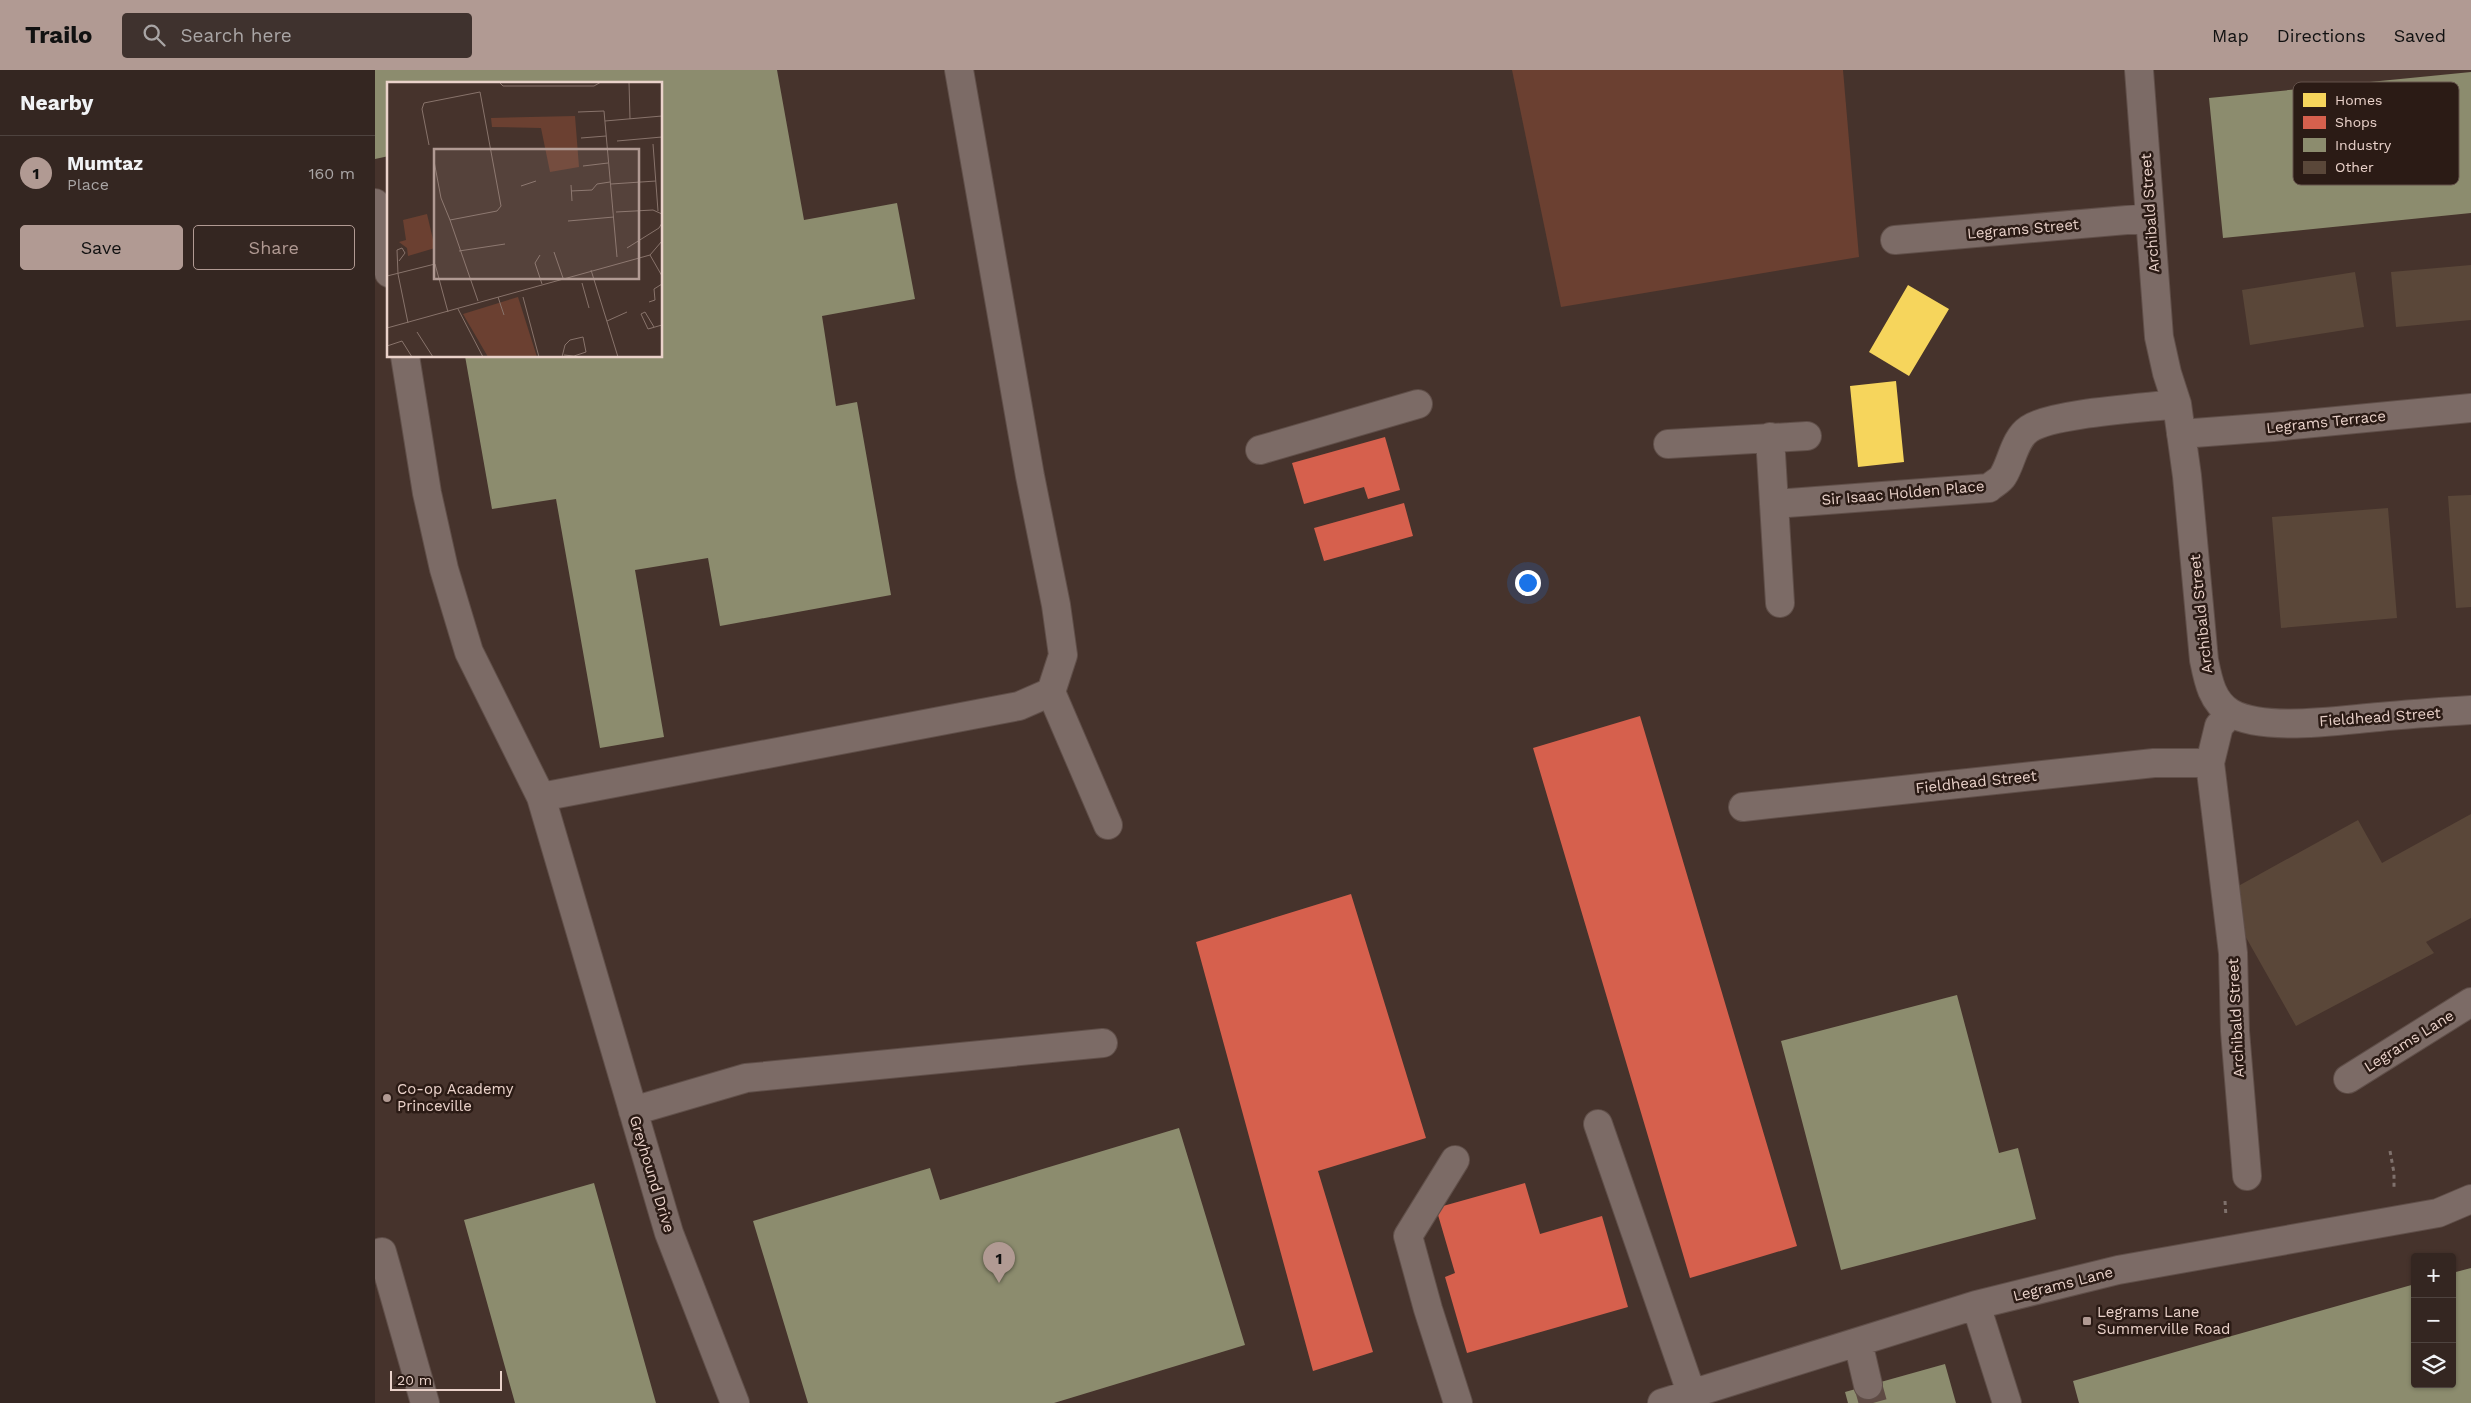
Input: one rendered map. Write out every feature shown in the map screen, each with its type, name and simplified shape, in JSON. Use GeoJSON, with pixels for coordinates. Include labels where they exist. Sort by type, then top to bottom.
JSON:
{"type":"FeatureCollection","features":[{"type":"Feature","properties":{"kind":"street"},"geometry":{"type":"LineString","coordinates":[[959,70],[1030,476],[1056,604],[1063,655],[1051,692],[1108,825]]}},
{"type":"Feature","properties":{"kind":"street","name":"Archibald Street"},"geometry":{"type":"LineString","coordinates":[[2139,70],[2159,337],[2167,373],[2177,404],[2187,476],[2204,660],[2209,684],[2217,702],[2231,713],[2219,726],[2210,764],[2233,953],[2235,1031],[2247,1176]]}},
{"type":"Feature","properties":{"kind":"street"},"geometry":{"type":"LineString","coordinates":[[375,203],[387,264]]}},
{"type":"Feature","properties":{"kind":"street","name":"Legrams Street"},"geometry":{"type":"LineString","coordinates":[[1895,240],[2150,218]]}},
{"type":"Feature","properties":{"kind":"street","name":"Greyhound Drive"},"geometry":{"type":"LineString","coordinates":[[405,358],[429,502],[444,569],[469,652],[541,797],[669,1233],[735,1403]]}},
{"type":"Feature","properties":{"kind":"street"},"geometry":{"type":"LineString","coordinates":[[1260,450],[1418,404]]}},
{"type":"Feature","properties":{"kind":"street","name":"Sir Isaac Holden Place"},"geometry":{"type":"LineString","coordinates":[[1774,504],[1989,488],[2002,478],[2015,449],[2028,429],[2039,424],[2062,418],[2177,404]]}},
{"type":"Feature","properties":{"kind":"street","name":"Legrams Terrace"},"geometry":{"type":"LineString","coordinates":[[2181,434],[2273,428],[2471,408]]}},
{"type":"Feature","properties":{"kind":"street"},"geometry":{"type":"LineString","coordinates":[[1668,444],[1807,436]]}},
{"type":"Feature","properties":{"kind":"street"},"geometry":{"type":"LineString","coordinates":[[1770,438],[1780,603]]}},
{"type":"Feature","properties":{"kind":"street"},"geometry":{"type":"LineString","coordinates":[[541,797],[1019,706],[1051,692]]}},
{"type":"Feature","properties":{"kind":"street","name":"Fieldhead Street"},"geometry":{"type":"LineString","coordinates":[[2231,713],[2257,722],[2315,722],[2471,710]]}},
{"type":"Feature","properties":{"kind":"street","name":"Fieldhead Street"},"geometry":{"type":"LineString","coordinates":[[1743,807],[2154,764],[2210,764]]}},
{"type":"Feature","properties":{"kind":"street","name":"Legrams Lane"},"geometry":{"type":"LineString","coordinates":[[2348,1080],[2471,1002]]}},
{"type":"Feature","properties":{"kind":"street"},"geometry":{"type":"LineString","coordinates":[[633,1111],[746,1078],[1103,1042]]}},
{"type":"Feature","properties":{"kind":"street"},"geometry":{"type":"LineString","coordinates":[[1598,1124],[1692,1395]]}},
{"type":"Feature","properties":{"kind":"street"},"geometry":{"type":"LineString","coordinates":[[1455,1160],[1408,1236],[1428,1309],[1458,1403]]}},
{"type":"Feature","properties":{"kind":"street","name":"Legrams Lane"},"geometry":{"type":"LineString","coordinates":[[1662,1403],[1976,1305],[2118,1270],[2229,1252],[2437,1213],[2471,1198]]}},
{"type":"Feature","properties":{"kind":"street"},"geometry":{"type":"LineString","coordinates":[[375,1254],[383,1252],[425,1403]]}},
{"type":"Feature","properties":{"kind":"street"},"geometry":{"type":"LineString","coordinates":[[1976,1305],[2007,1403]]}},
{"type":"Feature","properties":{"kind":"street"},"geometry":{"type":"LineString","coordinates":[[1858,1342],[1869,1385]]}},
{"type":"Feature","properties":{"kind":"path"},"geometry":{"type":"LineString","coordinates":[[2229,1252],[2225,1195],[2247,1176]]}},
{"type":"Feature","properties":{"kind":"shaded area"},"geometry":{"type":"Polygon","coordinates":[[[1512,70],[1843,70],[1859,257],[1561,307],[1512,70]]]}},
{"type":"Feature","properties":{"kind":"building: Homes"},"geometry":{"type":"Polygon","coordinates":[[[1908,285],[1949,309],[1909,376],[1869,352],[1908,285]]]}},
{"type":"Feature","properties":{"kind":"building: Homes"},"geometry":{"type":"Polygon","coordinates":[[[1896,381],[1904,462],[1858,467],[1850,386],[1896,381]]]}},
{"type":"Feature","properties":{"kind":"building: Shops"},"geometry":{"type":"Polygon","coordinates":[[[1385,437],[1400,490],[1368,499],[1364,487],[1304,504],[1292,463],[1385,437]]]}},
{"type":"Feature","properties":{"kind":"building: Shops"},"geometry":{"type":"Polygon","coordinates":[[[1404,503],[1413,536],[1324,561],[1314,528],[1404,503]]]}},
{"type":"Feature","properties":{"kind":"building: Shops"},"geometry":{"type":"Polygon","coordinates":[[[1640,716],[1797,1246],[1690,1278],[1533,748],[1640,716]]]}},
{"type":"Feature","properties":{"kind":"building: Shops"},"geometry":{"type":"Polygon","coordinates":[[[1351,894],[1426,1138],[1318,1171],[1373,1352],[1313,1371],[1196,942],[1351,894]]]}},
{"type":"Feature","properties":{"kind":"building: Shops"},"geometry":{"type":"Polygon","coordinates":[[[1525,1183],[1540,1234],[1602,1216],[1628,1307],[1467,1353],[1445,1277],[1455,1273],[1436,1208],[1525,1183]]]}},
{"type":"Feature","properties":{"kind":"building: Industry"},"geometry":{"type":"Polygon","coordinates":[[[375,70],[777,70],[804,220],[897,203],[915,299],[822,316],[836,406],[857,402],[891,595],[720,626],[708,558],[635,570],[664,737],[600,748],[556,499],[492,509],[465,358],[663,358],[663,82],[387,82],[387,156],[375,159],[375,70]]]}},
{"type":"Feature","properties":{"kind":"building: Industry"},"geometry":{"type":"Polygon","coordinates":[[[2471,72],[2471,213],[2223,238],[2209,98],[2293,90],[2293,185],[2459,185],[2459,82],[2370,82],[2471,72]]]}},
{"type":"Feature","properties":{"kind":"building: Industry"},"geometry":{"type":"Polygon","coordinates":[[[1957,995],[1999,1153],[2018,1148],[2036,1219],[1841,1270],[1781,1041],[1957,995]]]}},
{"type":"Feature","properties":{"kind":"building: Industry"},"geometry":{"type":"Polygon","coordinates":[[[1179,1128],[1245,1345],[1054,1403],[808,1403],[753,1221],[930,1168],[940,1200],[1179,1128]]]}},
{"type":"Feature","properties":{"kind":"building: Industry"},"geometry":{"type":"Polygon","coordinates":[[[594,1183],[656,1403],[515,1403],[464,1220],[594,1183]]]}},
{"type":"Feature","properties":{"kind":"building: Industry"},"geometry":{"type":"Polygon","coordinates":[[[2471,1268],[2471,1403],[2079,1403],[2073,1381],[2411,1285],[2411,1388],[2456,1388],[2456,1272],[2471,1268]]]}},
{"type":"Feature","properties":{"kind":"building: Industry"},"geometry":{"type":"Polygon","coordinates":[[[1945,1364],[1956,1403],[1848,1403],[1845,1392],[1945,1364]]]}},
{"type":"Feature","properties":{"kind":"building: Other"},"geometry":{"type":"Polygon","coordinates":[[[2471,265],[2471,320],[2396,327],[2391,272],[2471,265]]]}},
{"type":"Feature","properties":{"kind":"building: Other"},"geometry":{"type":"Polygon","coordinates":[[[2355,272],[2364,327],[2250,345],[2242,290],[2355,272]]]}},
{"type":"Feature","properties":{"kind":"building: Other"},"geometry":{"type":"Polygon","coordinates":[[[2471,495],[2471,607],[2456,608],[2448,496],[2471,495]]]}},
{"type":"Feature","properties":{"kind":"building: Other"},"geometry":{"type":"Polygon","coordinates":[[[2388,508],[2397,618],[2281,628],[2272,517],[2388,508]]]}},
{"type":"Feature","properties":{"kind":"building: Other"},"geometry":{"type":"Polygon","coordinates":[[[2471,814],[2471,918],[2426,942],[2434,953],[2296,1026],[2222,895],[2358,820],[2382,863],[2471,814]]]}},
{"type":"Feature","properties":{"kind":"tunnel"},"geometry":{"type":"LineString","coordinates":[[1868,1385],[1873,1403]]}},
{"type":"Feature","properties":{"kind":"place","name":"Co-op Academy Princeville"},"geometry":{"type":"Point","coordinates":[387,1098]}},
{"type":"Feature","properties":{"kind":"place","name":"Mumtaz"},"geometry":{"type":"Point","coordinates":[999,1283]}},
{"type":"Feature","properties":{"kind":"place","name":"Legrams Lane Summerville Road"},"geometry":{"type":"Point","coordinates":[2087,1321]}}]}
